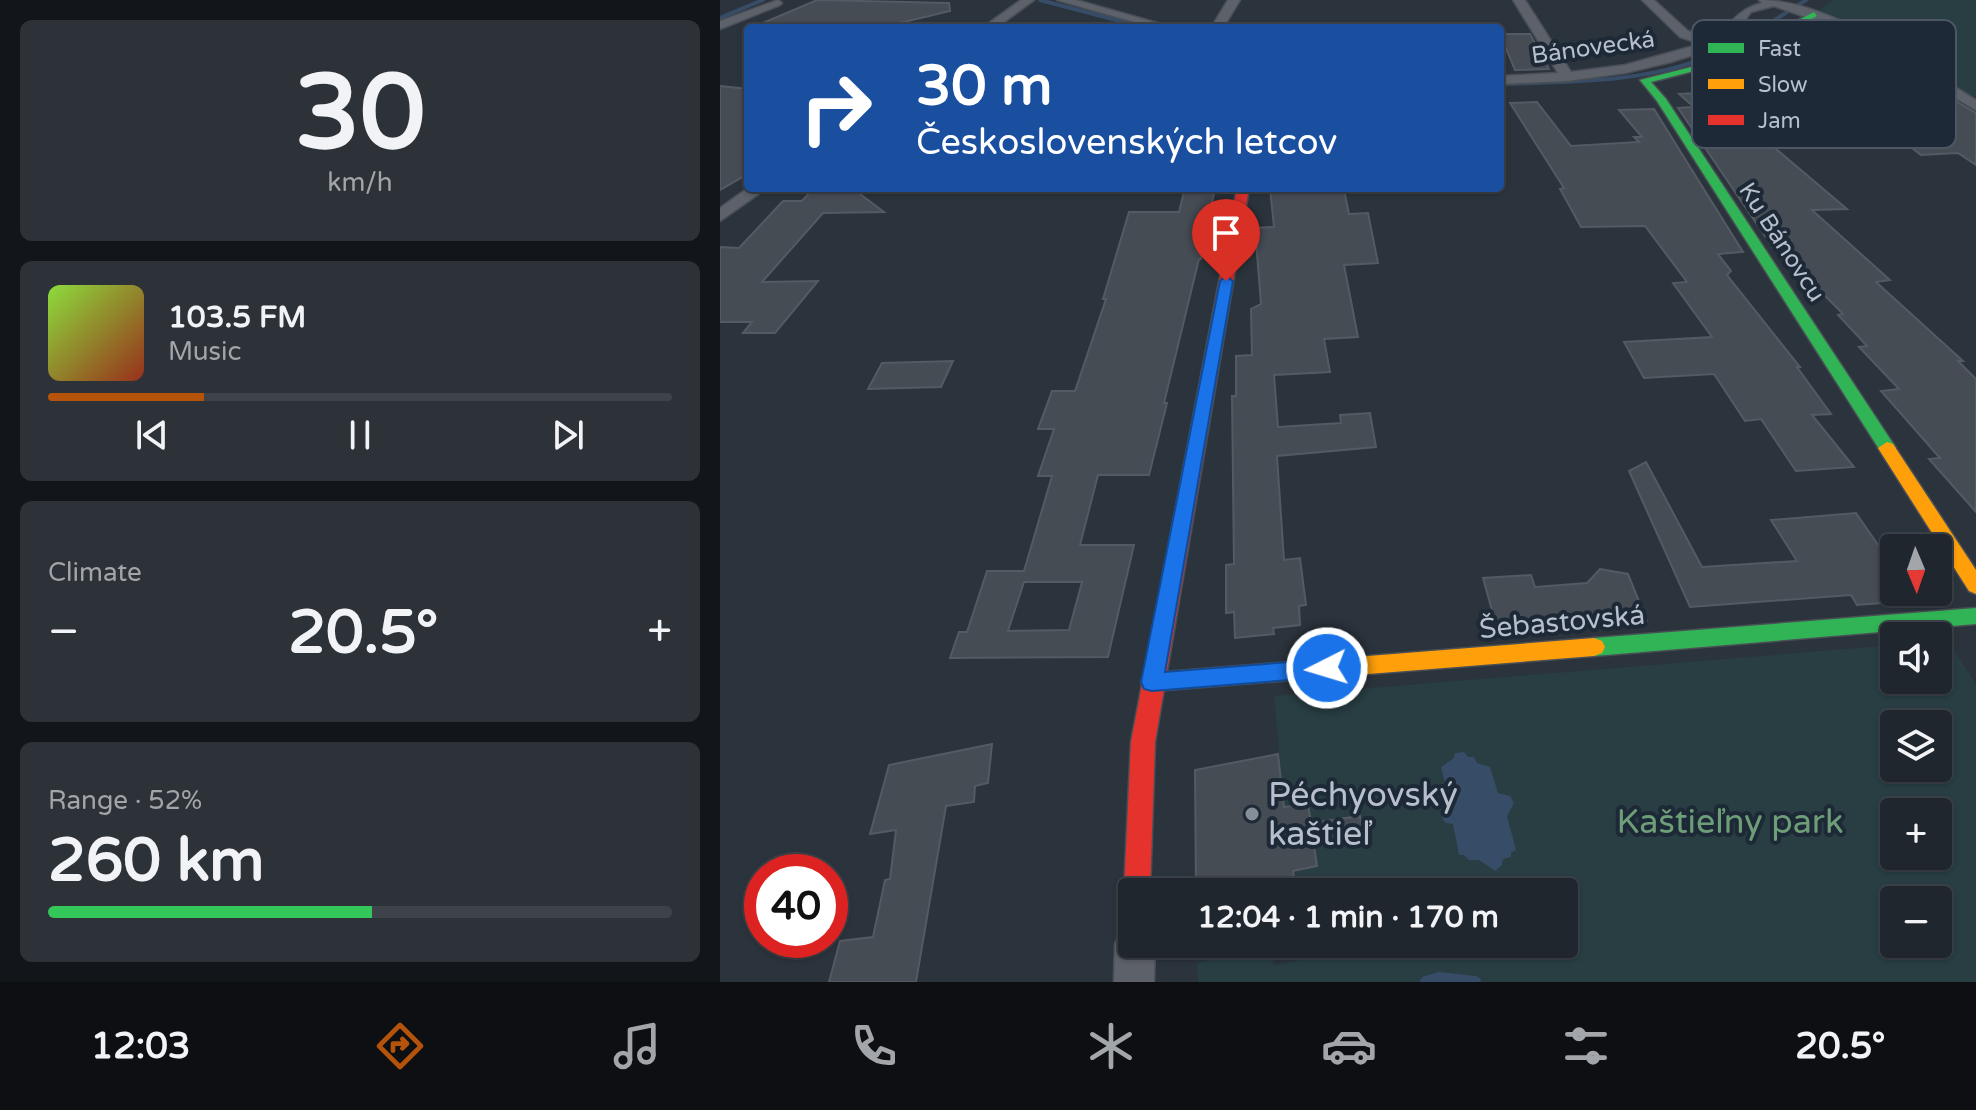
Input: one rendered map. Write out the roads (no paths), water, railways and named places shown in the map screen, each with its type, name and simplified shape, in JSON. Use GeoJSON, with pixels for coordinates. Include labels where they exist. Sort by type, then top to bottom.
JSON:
{"type":"FeatureCollection","features":[{"type":"Feature","properties":{"kind":"street"},"geometry":{"type":"LineString","coordinates":[[994,24],[1028,0]]}},
{"type":"Feature","properties":{"kind":"street"},"geometry":{"type":"LineString","coordinates":[[1063,0],[1154,24]]}},
{"type":"Feature","properties":{"kind":"street"},"geometry":{"type":"LineString","coordinates":[[1219,24],[1234,0]]}},
{"type":"Feature","properties":{"kind":"street"},"geometry":{"type":"LineString","coordinates":[[1519,0],[1567,77]]}},
{"type":"Feature","properties":{"kind":"street"},"geometry":{"type":"LineString","coordinates":[[1648,0],[1684,34],[1692,37]]}},
{"type":"Feature","properties":{"kind":"street"},"geometry":{"type":"LineString","coordinates":[[720,25],[776,3]]}},
{"type":"Feature","properties":{"kind":"street","name":"Bánovecká"},"geometry":{"type":"LineString","coordinates":[[1739,20],[1747,10],[1772,3],[1809,12],[1826,20]]}},
{"type":"Feature","properties":{"kind":"street","name":"Ku Bánovcu"},"geometry":{"type":"LineString","coordinates":[[1795,20],[1809,12]]}},
{"type":"Feature","properties":{"kind":"street","name":"Bánovecká"},"geometry":{"type":"LineString","coordinates":[[1504,80],[1567,77],[1625,69],[1692,49]]}},
{"type":"Feature","properties":{"kind":"street","name":"Ku Bánovcu"},"geometry":{"type":"LineString","coordinates":[[1692,71],[1645,80],[1692,147]]}},
{"type":"Feature","properties":{"kind":"street","name":"Bánovecká"},"geometry":{"type":"LineString","coordinates":[[1956,94],[1976,106]]}},
{"type":"Feature","properties":{"kind":"street","name":"Ku Bánovcu"},"geometry":{"type":"LineString","coordinates":[[1693,148],[1976,586]]}},
{"type":"Feature","properties":{"kind":"street"},"geometry":{"type":"LineString","coordinates":[[720,216],[753,192]]}},
{"type":"Feature","properties":{"kind":"street"},"geometry":{"type":"LineString","coordinates":[[1138,878],[1143,742],[1152,682],[1242,192]]}},
{"type":"Feature","properties":{"kind":"street","name":"Šebastovská"},"geometry":{"type":"LineString","coordinates":[[1152,682],[1976,616]]}},
{"type":"Feature","properties":{"kind":"street"},"geometry":{"type":"LineString","coordinates":[[1134,982],[1135,958]]}},
{"type":"Feature","properties":{"kind":"water"},"geometry":{"type":"Polygon","coordinates":[[[1464,752],[1468,757],[1474,757],[1477,763],[1490,767],[1498,793],[1510,796],[1514,803],[1507,816],[1516,850],[1511,857],[1503,859],[1502,865],[1495,871],[1479,860],[1469,860],[1459,855],[1453,824],[1446,823],[1441,814],[1449,799],[1441,767],[1454,758],[1455,753],[1464,752]]]}},
{"type":"Feature","properties":{"kind":"waterway"},"geometry":{"type":"LineString","coordinates":[[720,18],[763,0]]}},
{"type":"Feature","properties":{"kind":"waterway"},"geometry":{"type":"LineString","coordinates":[[1040,0],[1132,24]]}},
{"type":"Feature","properties":{"kind":"waterway"},"geometry":{"type":"LineString","coordinates":[[1775,20],[1806,0]]}},
{"type":"Feature","properties":{"kind":"waterway"},"geometry":{"type":"LineString","coordinates":[[1504,84],[1610,79],[1692,63]]}},
{"type":"Feature","properties":{"kind":"waterway"},"geometry":{"type":"LineString","coordinates":[[1426,982],[1439,978],[1475,982]]}},
{"type":"Feature","properties":{"kind":"place","name":"Péchyovský kaštieľ"},"geometry":{"type":"Point","coordinates":[1252,814]}},
{"type":"Feature","properties":{"kind":"park label","name":"Kaštieľny park"},"geometry":{"type":"Point","coordinates":[1730,821]}}]}
